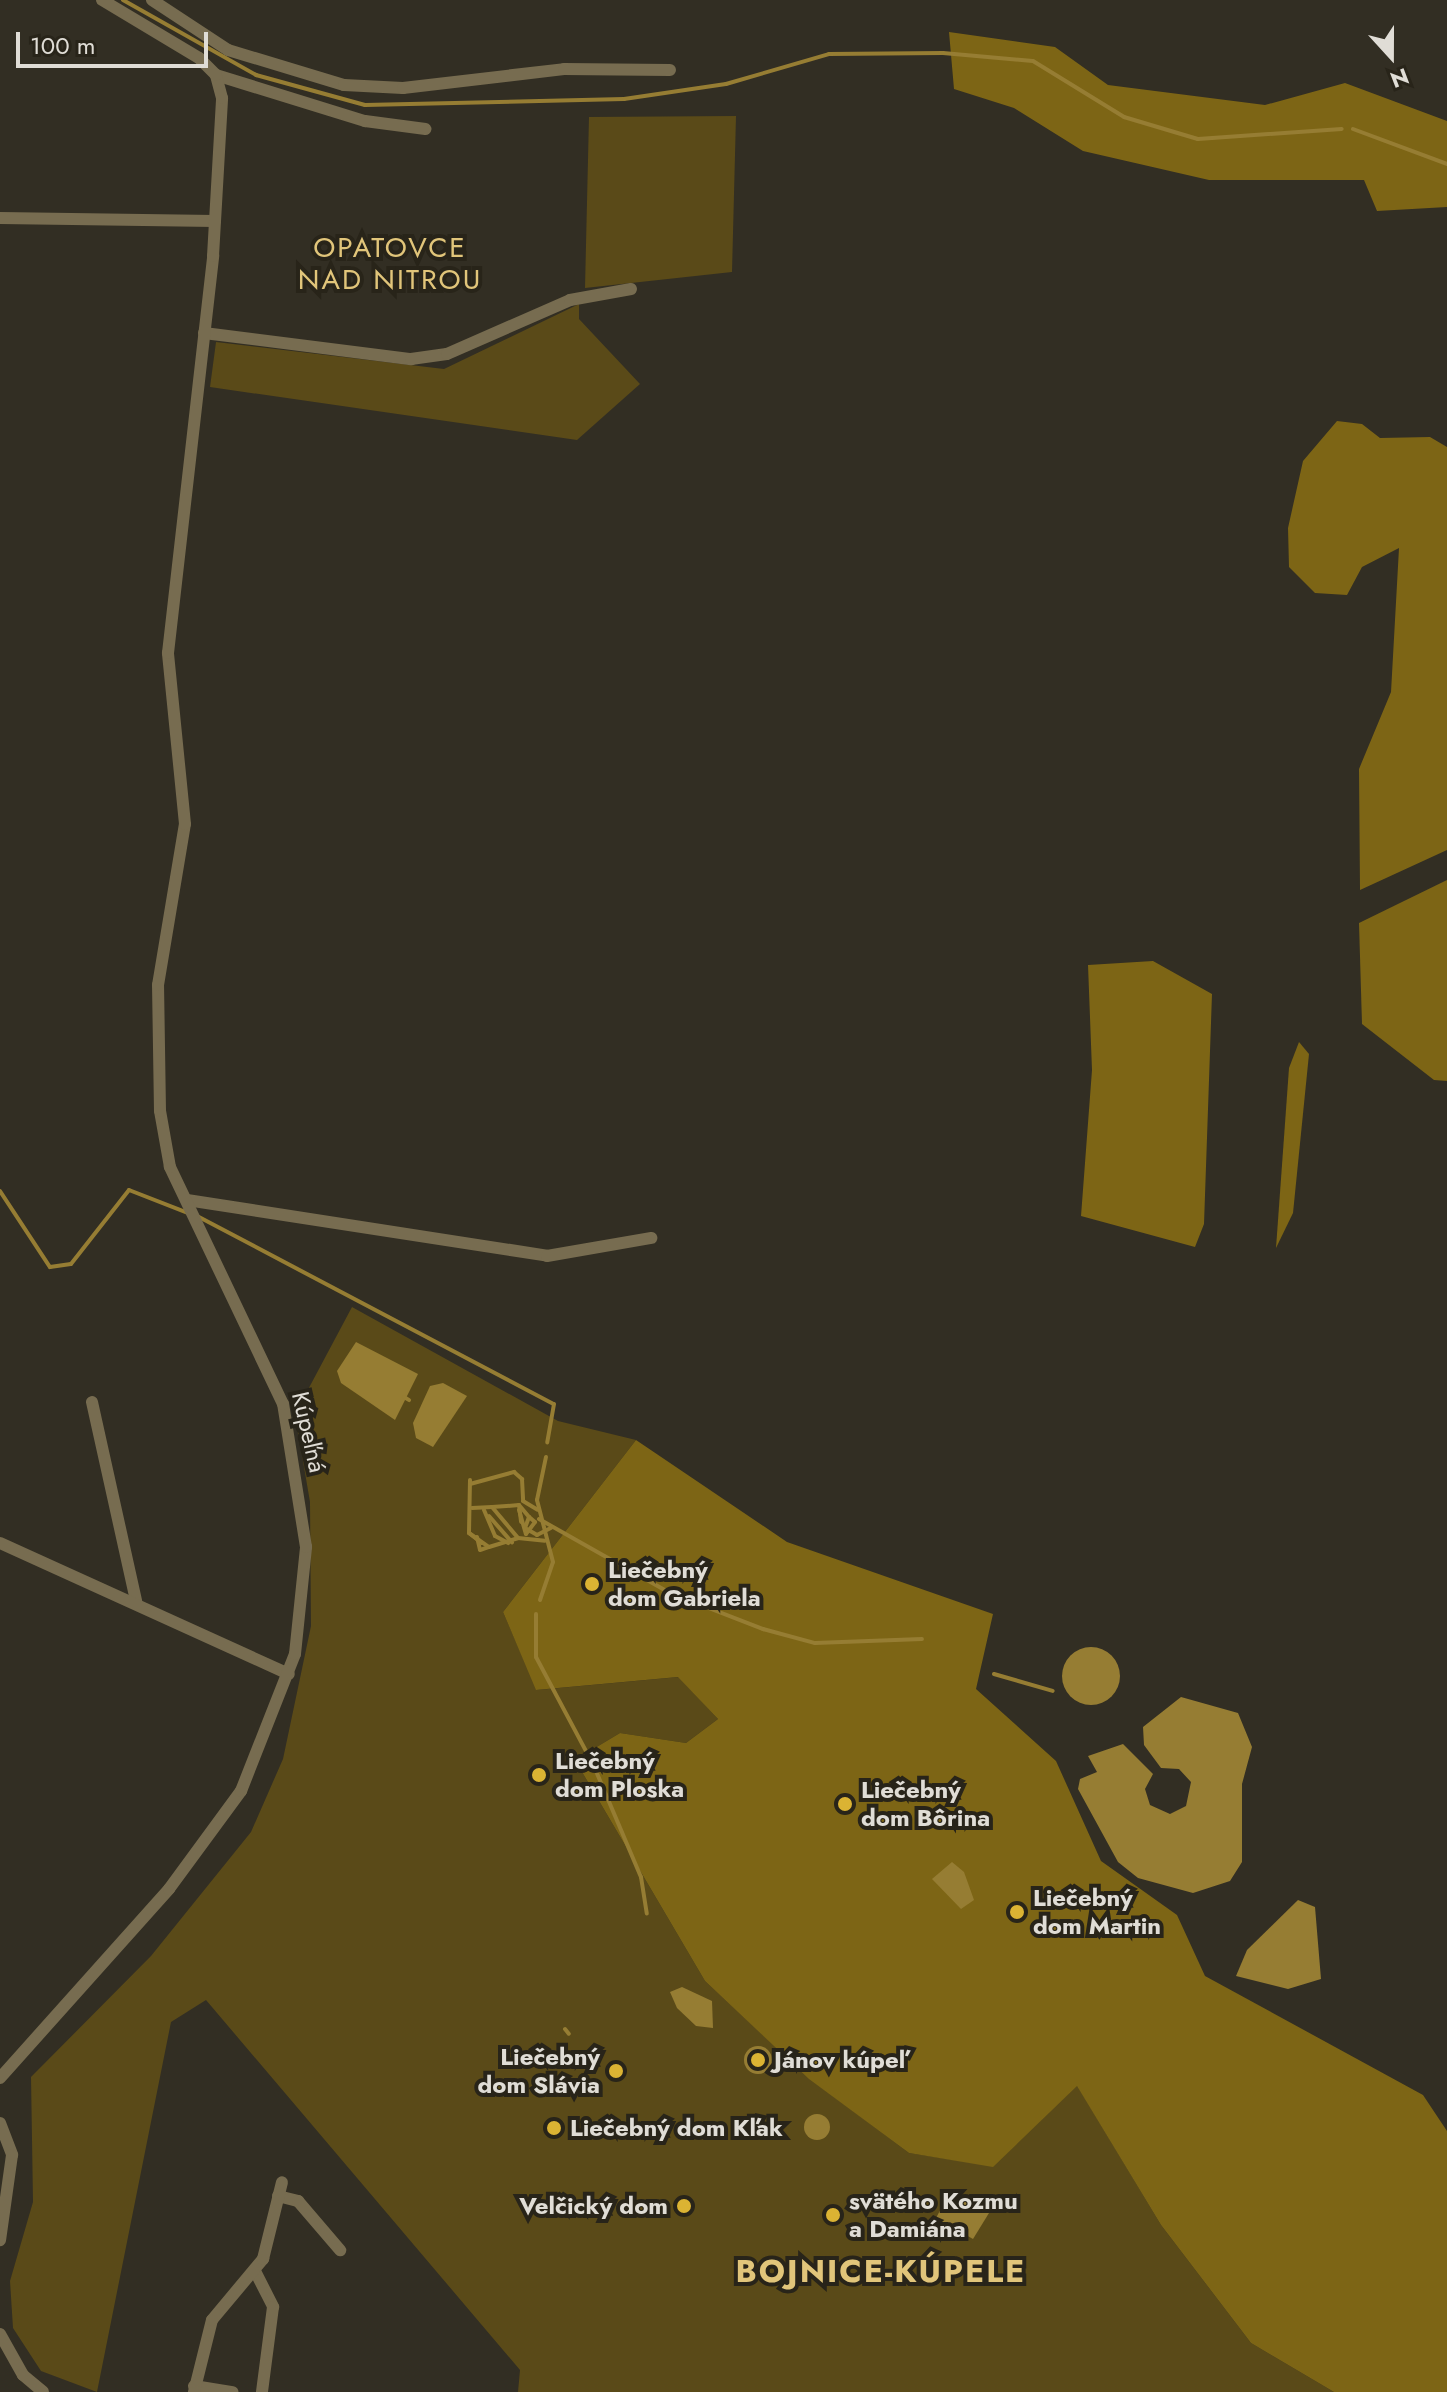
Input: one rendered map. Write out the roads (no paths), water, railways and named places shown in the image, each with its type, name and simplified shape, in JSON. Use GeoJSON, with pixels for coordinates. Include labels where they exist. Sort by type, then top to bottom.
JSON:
{"type":"FeatureCollection","features":[{"type":"Feature","properties":{"kind":"street"},"geometry":{"type":"LineString","coordinates":[[102,0],[216,75],[365,121],[425,129]]}},
{"type":"Feature","properties":{"kind":"street"},"geometry":{"type":"LineString","coordinates":[[152,0],[224,56],[300,76],[403,88],[564,69],[670,70]]}},
{"type":"Feature","properties":{"kind":"street"},"geometry":{"type":"LineString","coordinates":[[216,75],[224,56]]}},
{"type":"Feature","properties":{"kind":"street","name":"Kúpeľná"},"geometry":{"type":"LineString","coordinates":[[0,2078],[207,1841],[241,1791],[295,1654],[306,1547],[295,1458],[260,1347],[187,1200],[163,1141],[158,985],[184,857],[168,653],[215,221],[222,98],[216,75]]}},
{"type":"Feature","properties":{"kind":"street"},"geometry":{"type":"LineString","coordinates":[[0,218],[215,221]]}},
{"type":"Feature","properties":{"kind":"street"},"geometry":{"type":"LineString","coordinates":[[204,333],[411,359],[447,354],[570,300],[631,289]]}},
{"type":"Feature","properties":{"kind":"street"},"geometry":{"type":"LineString","coordinates":[[187,1200],[547,1256],[651,1238]]}},
{"type":"Feature","properties":{"kind":"street"},"geometry":{"type":"LineString","coordinates":[[92,1402],[136,1601]]}},
{"type":"Feature","properties":{"kind":"street"},"geometry":{"type":"LineString","coordinates":[[0,1543],[136,1601],[289,1674]]}},
{"type":"Feature","properties":{"kind":"street"},"geometry":{"type":"LineString","coordinates":[[0,2123],[12,2155],[0,2240]]}},
{"type":"Feature","properties":{"kind":"street"},"geometry":{"type":"LineString","coordinates":[[233,2392],[194,2389],[212,2320],[256,2273],[282,2182]]}},
{"type":"Feature","properties":{"kind":"street"},"geometry":{"type":"LineString","coordinates":[[278,2196],[298,2201],[340,2250]]}},
{"type":"Feature","properties":{"kind":"street"},"geometry":{"type":"LineString","coordinates":[[256,2273],[273,2307],[262,2392]]}},
{"type":"Feature","properties":{"kind":"street"},"geometry":{"type":"LineString","coordinates":[[0,2334],[23,2375],[43,2392]]}},
{"type":"Feature","properties":{"kind":"waterway"},"geometry":{"type":"LineString","coordinates":[[123,0],[256,75],[365,105],[624,99],[726,84],[829,54],[943,53],[1033,61],[1124,117],[1198,139],[1342,129]]}},
{"type":"Feature","properties":{"kind":"waterway"},"geometry":{"type":"LineString","coordinates":[[1353,129],[1447,164]]}},
{"type":"Feature","properties":{"kind":"waterway"},"geometry":{"type":"LineString","coordinates":[[0,1191],[50,1267],[71,1264],[129,1190],[188,1213]]}},
{"type":"Feature","properties":{"kind":"waterway"},"geometry":{"type":"LineString","coordinates":[[197,1216],[554,1404],[547,1442]]}},
{"type":"Feature","properties":{"kind":"waterway"},"geometry":{"type":"LineString","coordinates":[[404,1397],[409,1400]]}},
{"type":"Feature","properties":{"kind":"waterway"},"geometry":{"type":"LineString","coordinates":[[540,1600],[553,1562],[537,1500],[546,1457]]}},
{"type":"Feature","properties":{"kind":"waterway"},"geometry":{"type":"LineString","coordinates":[[470,1484],[514,1472],[522,1479],[523,1501],[538,1510]]}},
{"type":"Feature","properties":{"kind":"waterway"},"geometry":{"type":"LineString","coordinates":[[470,1480],[469,1533],[489,1547],[518,1538],[545,1541]]}},
{"type":"Feature","properties":{"kind":"waterway"},"geometry":{"type":"LineString","coordinates":[[519,1505],[529,1517],[525,1528],[537,1535],[551,1528]]}},
{"type":"Feature","properties":{"kind":"waterway"},"geometry":{"type":"LineString","coordinates":[[492,1507],[519,1505],[521,1522]]}},
{"type":"Feature","properties":{"kind":"waterway"},"geometry":{"type":"LineString","coordinates":[[472,1508],[492,1507],[518,1538]]}},
{"type":"Feature","properties":{"kind":"waterway"},"geometry":{"type":"LineString","coordinates":[[484,1510],[495,1536],[508,1543]]}},
{"type":"Feature","properties":{"kind":"waterway"},"geometry":{"type":"LineString","coordinates":[[519,1510],[526,1534],[535,1522],[529,1517]]}},
{"type":"Feature","properties":{"kind":"waterway"},"geometry":{"type":"LineString","coordinates":[[489,1516],[512,1542]]}},
{"type":"Feature","properties":{"kind":"waterway"},"geometry":{"type":"LineString","coordinates":[[539,1519],[670,1593],[763,1629],[815,1643],[922,1639]]}},
{"type":"Feature","properties":{"kind":"waterway"},"geometry":{"type":"LineString","coordinates":[[469,1533],[482,1543]]}},
{"type":"Feature","properties":{"kind":"waterway"},"geometry":{"type":"LineString","coordinates":[[477,1537],[480,1550],[489,1547]]}},
{"type":"Feature","properties":{"kind":"waterway"},"geometry":{"type":"LineString","coordinates":[[536,1614],[536,1657],[593,1764],[641,1877],[647,1914]]}},
{"type":"Feature","properties":{"kind":"waterway"},"geometry":{"type":"LineString","coordinates":[[994,1674],[1053,1691]]}},
{"type":"Feature","properties":{"kind":"waterway"},"geometry":{"type":"LineString","coordinates":[[565,2029],[569,2034]]}},
{"type":"Feature","properties":{"kind":"place","name":"Liečebný dom Gabriela"},"geometry":{"type":"Point","coordinates":[592,1584]}},
{"type":"Feature","properties":{"kind":"place","name":"Liečebný dom Ploska"},"geometry":{"type":"Point","coordinates":[539,1775]}},
{"type":"Feature","properties":{"kind":"place","name":"Liečebný dom Bôrina"},"geometry":{"type":"Point","coordinates":[845,1804]}},
{"type":"Feature","properties":{"kind":"place","name":"Liečebný dom Martin"},"geometry":{"type":"Point","coordinates":[1017,1912]}},
{"type":"Feature","properties":{"kind":"place","name":"Jánov kúpeľ"},"geometry":{"type":"Point","coordinates":[758,2060]}},
{"type":"Feature","properties":{"kind":"place","name":"Liečebný dom Slávia"},"geometry":{"type":"Point","coordinates":[616,2071]}},
{"type":"Feature","properties":{"kind":"place","name":"Liečebný dom Kľak"},"geometry":{"type":"Point","coordinates":[554,2128]}},
{"type":"Feature","properties":{"kind":"place","name":"Velčický dom"},"geometry":{"type":"Point","coordinates":[684,2206]}},
{"type":"Feature","properties":{"kind":"place","name":"svätého Kozmu a Damiána"},"geometry":{"type":"Point","coordinates":[833,2215]}},
{"type":"Feature","properties":{"kind":"district","name":"OPATOVCE NAD NITROU"},"geometry":{"type":"Point","coordinates":[390,264]}},
{"type":"Feature","properties":{"kind":"district","name":"BOJNICE-KÚPELE"},"geometry":{"type":"Point","coordinates":[881,2271]}}]}
